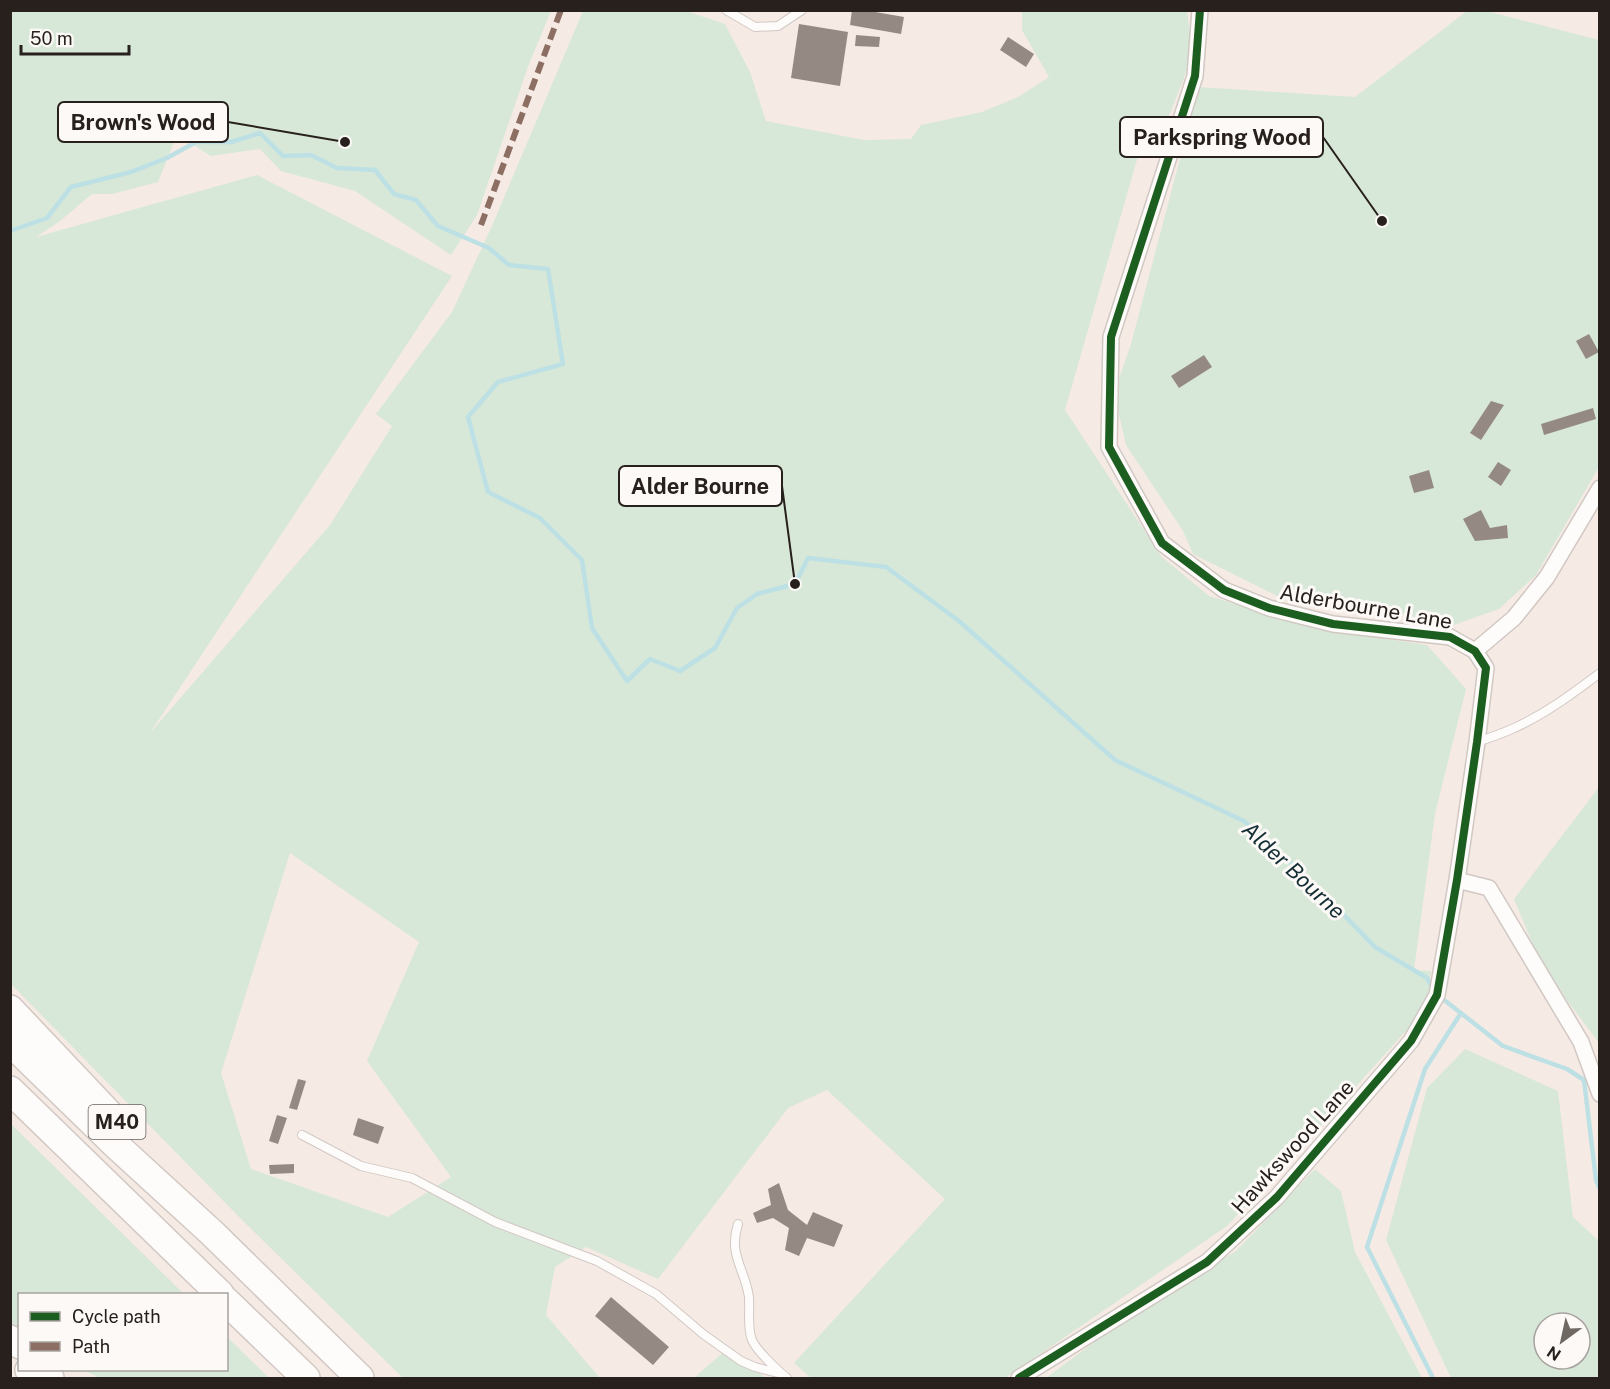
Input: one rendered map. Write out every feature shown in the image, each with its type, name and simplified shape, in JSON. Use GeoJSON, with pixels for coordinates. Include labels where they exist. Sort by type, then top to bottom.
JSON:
{"type":"FeatureCollection","features":[{"type":"Feature","properties":{"kind":"highway","name":"M40"},"geometry":{"type":"LineString","coordinates":[[10,1009],[157,1164],[213,1233]]}},
{"type":"Feature","properties":{"kind":"highway","name":"M40"},"geometry":{"type":"LineString","coordinates":[[10,1042],[118,1147],[213,1233],[360,1378]]}},
{"type":"Feature","properties":{"kind":"highway","name":"M40"},"geometry":{"type":"LineString","coordinates":[[10,1090],[219,1293]]}},
{"type":"Feature","properties":{"kind":"highway"},"geometry":{"type":"LineString","coordinates":[[228,1303],[306,1378]]}},
{"type":"Feature","properties":{"kind":"highway"},"geometry":{"type":"LineString","coordinates":[[32,1371],[50,1378]]}},
{"type":"Feature","properties":{"kind":"street","name":"Alderbourne Lane"},"geometry":{"type":"LineString","coordinates":[[1200,10],[1196,76],[1111,337],[1109,447],[1162,543],[1224,590],[1269,608],[1333,624],[1450,637],[1475,651],[1485,668],[1477,742],[1456,880]]}},
{"type":"Feature","properties":{"kind":"street"},"geometry":{"type":"LineString","coordinates":[[1475,651],[1514,618],[1547,578],[1599,488]]}},
{"type":"Feature","properties":{"kind":"street"},"geometry":{"type":"LineString","coordinates":[[1456,880],[1489,888],[1581,1042],[1599,1094]]}},
{"type":"Feature","properties":{"kind":"street","name":"Hawkswood Lane"},"geometry":{"type":"LineString","coordinates":[[1019,1378],[1207,1262],[1277,1197],[1411,1041],[1437,995],[1456,880]]}},
{"type":"Feature","properties":{"kind":"lane"},"geometry":{"type":"LineString","coordinates":[[726,10],[755,27],[778,26],[802,10]]}},
{"type":"Feature","properties":{"kind":"lane"},"geometry":{"type":"LineString","coordinates":[[1477,742],[1513,729],[1545,711],[1599,673]]}},
{"type":"Feature","properties":{"kind":"lane"},"geometry":{"type":"LineString","coordinates":[[302,1135],[361,1166],[412,1178],[495,1222],[597,1261],[656,1294],[703,1334],[741,1361],[784,1376]]}},
{"type":"Feature","properties":{"kind":"lane"},"geometry":{"type":"LineString","coordinates":[[738,1224],[734,1236],[735,1254],[749,1298],[752,1340],[784,1376]]}},
{"type":"Feature","properties":{"kind":"green space"},"geometry":{"type":"Polygon","coordinates":[[[10,11],[551,11],[529,64],[477,215],[451,255],[355,191],[281,171],[260,149],[211,156],[177,135],[158,182],[112,194],[92,194],[60,221],[36,237],[257,175],[452,276],[150,733],[330,525],[392,426],[376,414],[452,312],[491,228],[583,11],[686,11],[725,24],[750,72],[766,121],[864,140],[911,139],[921,125],[982,112],[1018,97],[1049,77],[1022,30],[1022,11],[1187,11],[1192,49],[1184,78],[1167,121],[1144,135],[1065,410],[1161,556],[1209,596],[1315,628],[1427,645],[1466,689],[1435,814],[1414,970],[1431,971],[1428,999],[1414,1022],[1227,1226],[1005,1378],[811,1378],[794,1363],[945,1199],[827,1090],[788,1108],[658,1279],[586,1247],[555,1267],[546,1315],[600,1378],[403,1378],[243,1221],[11,984],[10,11]],[[290,853],[221,1073],[251,1169],[388,1217],[451,1177],[367,1061],[419,942],[290,853]]]}},
{"type":"Feature","properties":{"kind":"green space"},"geometry":{"type":"Polygon","coordinates":[[[1467,11],[1486,11],[1599,40],[1599,467],[1536,575],[1499,609],[1451,626],[1369,606],[1281,598],[1193,554],[1183,531],[1126,445],[1114,393],[1131,344],[1199,87],[1355,97],[1467,11]]]}},
{"type":"Feature","properties":{"kind":"green space"},"geometry":{"type":"Polygon","coordinates":[[[1599,787],[1599,1043],[1566,999],[1533,945],[1514,899],[1599,787]]]}},
{"type":"Feature","properties":{"kind":"green space"},"geometry":{"type":"Polygon","coordinates":[[[1465,1049],[1558,1091],[1573,1217],[1599,1241],[1599,1378],[1451,1378],[1386,1240],[1427,1088],[1465,1049]]]}},
{"type":"Feature","properties":{"kind":"green space"},"geometry":{"type":"Polygon","coordinates":[[[10,1123],[183,1293],[18,1293],[18,1331],[11,1326],[10,1123]]]}},
{"type":"Feature","properties":{"kind":"green space"},"geometry":{"type":"Polygon","coordinates":[[[1315,1169],[1341,1191],[1355,1252],[1422,1378],[1046,1378],[1177,1285],[1236,1251],[1315,1169]]]}},
{"type":"Feature","properties":{"kind":"green space"},"geometry":{"type":"Polygon","coordinates":[[[228,1338],[269,1378],[100,1378],[85,1371],[228,1371],[228,1338]]]}},
{"type":"Feature","properties":{"kind":"green space"},"geometry":{"type":"Polygon","coordinates":[[[727,1349],[766,1378],[694,1378],[727,1349]]]}},
{"type":"Feature","properties":{"kind":"building"},"geometry":{"type":"Polygon","coordinates":[[[852,10],[904,17],[901,34],[850,25],[852,10]]]}},
{"type":"Feature","properties":{"kind":"building"},"geometry":{"type":"Polygon","coordinates":[[[799,24],[848,32],[840,86],[791,78],[799,24]]]}},
{"type":"Feature","properties":{"kind":"building"},"geometry":{"type":"Polygon","coordinates":[[[856,35],[880,37],[879,47],[855,46],[856,35]]]}},
{"type":"Feature","properties":{"kind":"building"},"geometry":{"type":"Polygon","coordinates":[[[1008,37],[1034,54],[1026,67],[1000,50],[1008,37]]]}},
{"type":"Feature","properties":{"kind":"building"},"geometry":{"type":"Polygon","coordinates":[[[1589,334],[1599,352],[1586,359],[1576,341],[1589,334]]]}},
{"type":"Feature","properties":{"kind":"building"},"geometry":{"type":"Polygon","coordinates":[[[1204,355],[1212,367],[1179,388],[1171,376],[1204,355]]]}},
{"type":"Feature","properties":{"kind":"building"},"geometry":{"type":"Polygon","coordinates":[[[1491,401],[1504,405],[1481,440],[1470,433],[1491,401]]]}},
{"type":"Feature","properties":{"kind":"building"},"geometry":{"type":"Polygon","coordinates":[[[1593,408],[1596,419],[1544,435],[1541,424],[1593,408]]]}},
{"type":"Feature","properties":{"kind":"building"},"geometry":{"type":"Polygon","coordinates":[[[1498,462],[1511,470],[1501,486],[1488,477],[1498,462]]]}},
{"type":"Feature","properties":{"kind":"building"},"geometry":{"type":"Polygon","coordinates":[[[1429,470],[1434,488],[1414,493],[1409,476],[1429,470]]]}},
{"type":"Feature","properties":{"kind":"building"},"geometry":{"type":"Polygon","coordinates":[[[1481,510],[1490,528],[1507,525],[1508,538],[1475,541],[1463,519],[1481,510]]]}},
{"type":"Feature","properties":{"kind":"building"},"geometry":{"type":"Polygon","coordinates":[[[298,1079],[306,1081],[297,1110],[289,1108],[298,1079]]]}},
{"type":"Feature","properties":{"kind":"building"},"geometry":{"type":"Polygon","coordinates":[[[277,1115],[287,1118],[278,1144],[269,1141],[277,1115]]]}},
{"type":"Feature","properties":{"kind":"building"},"geometry":{"type":"Polygon","coordinates":[[[358,1118],[384,1127],[378,1144],[353,1135],[358,1118]]]}},
{"type":"Feature","properties":{"kind":"building"},"geometry":{"type":"Polygon","coordinates":[[[294,1164],[294,1173],[270,1174],[269,1165],[294,1164]]]}},
{"type":"Feature","properties":{"kind":"building"},"geometry":{"type":"Polygon","coordinates":[[[779,1183],[788,1210],[807,1225],[813,1212],[843,1225],[834,1247],[807,1238],[799,1256],[785,1250],[789,1228],[773,1218],[757,1223],[753,1213],[771,1205],[768,1189],[779,1183]]]}},
{"type":"Feature","properties":{"kind":"building"},"geometry":{"type":"Polygon","coordinates":[[[611,1297],[669,1347],[653,1365],[595,1316],[611,1297]]]}},
{"type":"Feature","properties":{"kind":"waterway","name":"Alder Bourne"},"geometry":{"type":"LineString","coordinates":[[10,231],[47,218],[71,187],[131,172],[167,158],[196,142],[231,142],[260,133],[283,156],[311,155],[337,168],[375,170],[394,194],[416,200],[438,226],[489,248],[509,265],[548,269],[563,364],[498,382],[468,417],[488,492],[540,518],[582,560],[592,628],[627,681],[650,659],[680,671],[715,648],[737,608],[757,594],[795,584],[808,558],[886,567],[959,621],[1115,760],[1244,821],[1314,884],[1375,947],[1427,978],[1434,990]]}},
{"type":"Feature","properties":{"kind":"waterway","name":"Alder Bourne"},"geometry":{"type":"LineString","coordinates":[[1439,996],[1503,1046],[1567,1069],[1584,1080],[1596,1180],[1600,1189]]}},
{"type":"Feature","properties":{"kind":"waterway"},"geometry":{"type":"LineString","coordinates":[[1433,1378],[1367,1247],[1425,1069],[1461,1013]]}},
{"type":"Feature","properties":{"kind":"marked path"},"geometry":{"type":"LineString","coordinates":[[481,225],[561,10]]}},
{"type":"Feature","properties":{"kind":"cycle path"},"geometry":{"type":"LineString","coordinates":[[1019,1378],[1207,1262],[1277,1197],[1411,1041],[1437,995],[1477,742],[1486,668],[1475,651],[1450,637],[1333,624],[1269,608],[1224,590],[1162,543],[1109,447],[1111,337],[1195,76],[1200,10]]}},
{"type":"Feature","properties":{"kind":"place","name":"Brown's Wood"},"geometry":{"type":"Point","coordinates":[345,142]}},
{"type":"Feature","properties":{"kind":"place","name":"Parkspring Wood"},"geometry":{"type":"Point","coordinates":[1382,221]}},
{"type":"Feature","properties":{"kind":"place","name":"Alder Bourne"},"geometry":{"type":"Point","coordinates":[795,584]}}]}
